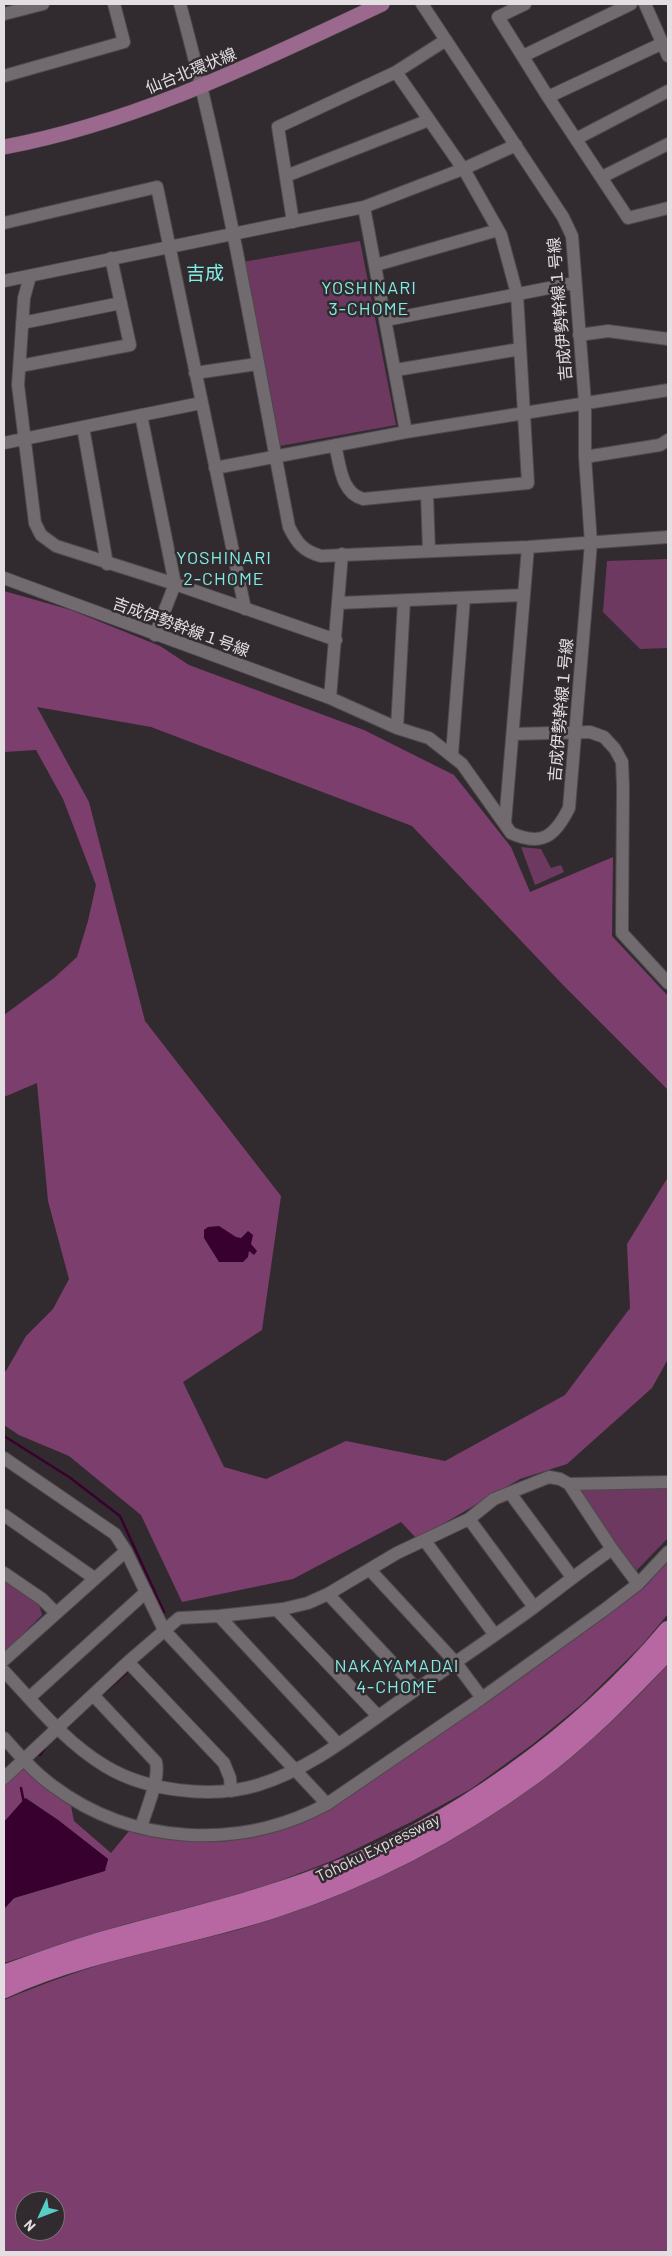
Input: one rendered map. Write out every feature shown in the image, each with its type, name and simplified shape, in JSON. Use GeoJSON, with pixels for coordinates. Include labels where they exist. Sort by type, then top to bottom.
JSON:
{"type":"FeatureCollection","features":[{"type":"Feature","properties":{"kind":"highway","name":"Tohoku Expressway"},"geometry":{"type":"LineString","coordinates":[[4,1974],[86,1945],[251,1900],[323,1876],[413,1834],[498,1783],[561,1736],[598,1702],[668,1630]]}},
{"type":"Feature","properties":{"kind":"highway","name":"Tohoku Expressway"},"geometry":{"type":"LineString","coordinates":[[4,1989],[72,1964],[118,1950],[275,1909],[324,1891],[417,1848],[460,1823],[535,1774],[604,1716],[668,1651]]}},
{"type":"Feature","properties":{"kind":"main road","name":"仙台北環状線"},"geometry":{"type":"LineString","coordinates":[[4,137],[52,126],[201,82],[358,4]]}},
{"type":"Feature","properties":{"kind":"main road","name":"仙台北環状線"},"geometry":{"type":"LineString","coordinates":[[4,147],[68,132],[115,118],[382,4]]}},
{"type":"Feature","properties":{"kind":"street"},"geometry":{"type":"LineString","coordinates":[[4,14],[43,4]]}},
{"type":"Feature","properties":{"kind":"street"},"geometry":{"type":"LineString","coordinates":[[4,76],[124,42],[114,4]]}},
{"type":"Feature","properties":{"kind":"street"},"geometry":{"type":"LineString","coordinates":[[180,4],[201,82],[234,234],[289,527],[297,543],[308,552],[321,556],[528,548],[668,537]]}},
{"type":"Feature","properties":{"kind":"street","name":"吉成伊勢幹線１号線"},"geometry":{"type":"LineString","coordinates":[[4,578],[330,698],[397,728],[429,738],[452,754],[462,764],[511,833],[522,838],[540,840],[552,834],[563,821],[569,808],[591,543],[585,457],[585,403],[574,283],[572,236],[563,216],[422,4]]}},
{"type":"Feature","properties":{"kind":"street"},"geometry":{"type":"LineString","coordinates":[[525,4],[498,17],[548,98],[602,176],[628,218],[668,208]]}},
{"type":"Feature","properties":{"kind":"street"},"geometry":{"type":"LineString","coordinates":[[523,56],[631,4]]}},
{"type":"Feature","properties":{"kind":"street"},"geometry":{"type":"LineString","coordinates":[[645,4],[668,56]]}},
{"type":"Feature","properties":{"kind":"street"},"geometry":{"type":"LineString","coordinates":[[293,222],[278,127],[396,72],[446,40]]}},
{"type":"Feature","properties":{"kind":"street"},"geometry":{"type":"LineString","coordinates":[[548,98],[663,43]]}},
{"type":"Feature","properties":{"kind":"street"},"geometry":{"type":"LineString","coordinates":[[336,445],[346,489],[354,497],[362,499],[528,483],[516,294],[498,230],[463,169],[396,72]]}},
{"type":"Feature","properties":{"kind":"street"},"geometry":{"type":"LineString","coordinates":[[576,138],[668,91]]}},
{"type":"Feature","properties":{"kind":"street"},"geometry":{"type":"LineString","coordinates":[[286,176],[429,120]]}},
{"type":"Feature","properties":{"kind":"street"},"geometry":{"type":"LineString","coordinates":[[602,176],[668,144]]}},
{"type":"Feature","properties":{"kind":"street"},"geometry":{"type":"LineString","coordinates":[[4,281],[364,207],[463,169],[516,145]]}},
{"type":"Feature","properties":{"kind":"street"},"geometry":{"type":"LineString","coordinates":[[4,223],[157,186],[245,609]]}},
{"type":"Feature","properties":{"kind":"street"},"geometry":{"type":"LineString","coordinates":[[364,207],[396,370],[406,432]]}},
{"type":"Feature","properties":{"kind":"street"},"geometry":{"type":"LineString","coordinates":[[376,265],[498,230]]}},
{"type":"Feature","properties":{"kind":"street"},"geometry":{"type":"LineString","coordinates":[[20,366],[130,345],[111,258]]}},
{"type":"Feature","properties":{"kind":"street"},"geometry":{"type":"LineString","coordinates":[[30,276],[24,298],[18,385],[35,523],[41,535],[51,544],[107,564],[175,584],[336,640]]}},
{"type":"Feature","properties":{"kind":"street"},"geometry":{"type":"LineString","coordinates":[[386,320],[574,283]]}},
{"type":"Feature","properties":{"kind":"street"},"geometry":{"type":"LineString","coordinates":[[22,323],[121,303]]}},
{"type":"Feature","properties":{"kind":"street"},"geometry":{"type":"LineString","coordinates":[[579,335],[608,331],[668,339]]}},
{"type":"Feature","properties":{"kind":"street"},"geometry":{"type":"LineString","coordinates":[[396,370],[520,349]]}},
{"type":"Feature","properties":{"kind":"street"},"geometry":{"type":"LineString","coordinates":[[195,374],[257,364]]}},
{"type":"Feature","properties":{"kind":"street"},"geometry":{"type":"LineString","coordinates":[[215,468],[406,432],[668,390]]}},
{"type":"Feature","properties":{"kind":"street"},"geometry":{"type":"LineString","coordinates":[[4,443],[201,402]]}},
{"type":"Feature","properties":{"kind":"street"},"geometry":{"type":"LineString","coordinates":[[142,415],[175,584],[155,634]]}},
{"type":"Feature","properties":{"kind":"street"},"geometry":{"type":"LineString","coordinates":[[83,427],[107,564]]}},
{"type":"Feature","properties":{"kind":"street"},"geometry":{"type":"LineString","coordinates":[[585,457],[660,445],[668,440]]}},
{"type":"Feature","properties":{"kind":"street"},"geometry":{"type":"LineString","coordinates":[[427,494],[429,551]]}},
{"type":"Feature","properties":{"kind":"street"},"geometry":{"type":"LineString","coordinates":[[505,824],[528,548]]}},
{"type":"Feature","properties":{"kind":"street"},"geometry":{"type":"LineString","coordinates":[[330,698],[342,554]]}},
{"type":"Feature","properties":{"kind":"street"},"geometry":{"type":"LineString","coordinates":[[339,603],[404,602],[524,595]]}},
{"type":"Feature","properties":{"kind":"street"},"geometry":{"type":"LineString","coordinates":[[452,754],[464,598]]}},
{"type":"Feature","properties":{"kind":"street"},"geometry":{"type":"LineString","coordinates":[[397,728],[404,602]]}},
{"type":"Feature","properties":{"kind":"street"},"geometry":{"type":"LineString","coordinates":[[514,734],[590,732],[604,737],[615,749],[622,762],[622,933],[668,983]]}},
{"type":"Feature","properties":{"kind":"street"},"geometry":{"type":"LineString","coordinates":[[4,1458],[115,1534],[126,1551],[164,1630],[327,1804]]}},
{"type":"Feature","properties":{"kind":"street"},"geometry":{"type":"LineString","coordinates":[[4,1778],[93,1694],[178,1618],[277,1610],[308,1603],[328,1594],[397,1553],[470,1519],[494,1499],[549,1477],[560,1479],[569,1484],[612,1549],[638,1584]]}},
{"type":"Feature","properties":{"kind":"street"},"geometry":{"type":"LineString","coordinates":[[569,1484],[668,1482]]}},
{"type":"Feature","properties":{"kind":"street"},"geometry":{"type":"LineString","coordinates":[[510,1493],[572,1577]]}},
{"type":"Feature","properties":{"kind":"street"},"geometry":{"type":"LineString","coordinates":[[4,1515],[94,1578]]}},
{"type":"Feature","properties":{"kind":"street"},"geometry":{"type":"LineString","coordinates":[[470,1519],[534,1607]]}},
{"type":"Feature","properties":{"kind":"street"},"geometry":{"type":"LineString","coordinates":[[425,1541],[495,1635]]}},
{"type":"Feature","properties":{"kind":"street"},"geometry":{"type":"LineString","coordinates":[[4,1671],[77,1746],[106,1766],[154,1784],[191,1792],[231,1791],[257,1786],[297,1770],[338,1744],[456,1663],[612,1549]]}},
{"type":"Feature","properties":{"kind":"street"},"geometry":{"type":"LineString","coordinates":[[4,1660],[126,1551]]}},
{"type":"Feature","properties":{"kind":"street"},"geometry":{"type":"LineString","coordinates":[[4,1738],[52,1786],[99,1814],[140,1827],[186,1836],[217,1836],[252,1832],[288,1821],[327,1804],[482,1698],[638,1584],[668,1552]]}},
{"type":"Feature","properties":{"kind":"street"},"geometry":{"type":"LineString","coordinates":[[370,1570],[456,1663],[482,1698]]}},
{"type":"Feature","properties":{"kind":"street"},"geometry":{"type":"LineString","coordinates":[[4,1573],[42,1599],[56,1612]]}},
{"type":"Feature","properties":{"kind":"street"},"geometry":{"type":"LineString","coordinates":[[29,1698],[146,1592]]}},
{"type":"Feature","properties":{"kind":"street"},"geometry":{"type":"LineString","coordinates":[[328,1594],[416,1689]]}},
{"type":"Feature","properties":{"kind":"street"},"geometry":{"type":"LineString","coordinates":[[277,1610],[378,1716]]}},
{"type":"Feature","properties":{"kind":"street"},"geometry":{"type":"LineString","coordinates":[[219,1616],[338,1744]]}},
{"type":"Feature","properties":{"kind":"street"},"geometry":{"type":"LineString","coordinates":[[128,1662],[224,1763],[230,1778],[231,1791]]}},
{"type":"Feature","properties":{"kind":"street"},"geometry":{"type":"LineString","coordinates":[[93,1694],[156,1762],[157,1768],[154,1784],[140,1827]]}},
{"type":"Feature","properties":{"kind":"shaded area"},"geometry":{"type":"Polygon","coordinates":[[[360,241],[396,425],[280,446],[243,262],[360,241]]]}},
{"type":"Feature","properties":{"kind":"shaded area"},"geometry":{"type":"Polygon","coordinates":[[[668,559],[668,648],[640,649],[603,612],[607,561],[668,559]]]}},
{"type":"Feature","properties":{"kind":"shaded area"},"geometry":{"type":"Polygon","coordinates":[[[4,591],[71,610],[160,646],[189,665],[364,730],[454,775],[511,847],[530,892],[613,857],[612,936],[668,996],[668,1090],[563,985],[412,826],[151,727],[37,707],[89,802],[145,1021],[281,1196],[262,1330],[183,1382],[224,1467],[266,1479],[346,1441],[445,1461],[565,1395],[630,1308],[627,1244],[668,1177],[668,1359],[652,1388],[567,1464],[520,1479],[417,1539],[401,1522],[293,1579],[182,1602],[141,1515],[69,1456],[19,1435],[4,1425],[4,1371],[6,1371],[26,1336],[53,1309],[69,1279],[48,1201],[37,1083],[4,1097],[4,1015],[54,978],[77,957],[96,885],[63,799],[36,750],[4,752],[4,591]]]}},
{"type":"Feature","properties":{"kind":"shaded area"},"geometry":{"type":"Polygon","coordinates":[[[521,847],[541,849],[551,868],[561,865],[564,872],[535,885],[521,847]]]}},
{"type":"Feature","properties":{"kind":"shaded area"},"geometry":{"type":"Polygon","coordinates":[[[219,1226],[236,1237],[241,1238],[248,1231],[253,1235],[251,1244],[257,1251],[254,1255],[249,1251],[248,1257],[243,1262],[219,1262],[204,1238],[204,1230],[208,1227],[219,1226]]]}},
{"type":"Feature","properties":{"kind":"shaded area"},"geometry":{"type":"Polygon","coordinates":[[[668,1486],[668,1538],[636,1571],[578,1491],[582,1488],[668,1486]]]}},
{"type":"Feature","properties":{"kind":"shaded area"},"geometry":{"type":"Polygon","coordinates":[[[668,1561],[668,1614],[642,1645],[582,1704],[533,1744],[471,1789],[411,1822],[334,1860],[253,1891],[123,1925],[4,1963],[4,1909],[14,1898],[104,1871],[108,1859],[26,1798],[4,1822],[4,1785],[20,1769],[28,1770],[71,1806],[74,1821],[111,1853],[129,1831],[166,1839],[221,1842],[263,1835],[330,1809],[487,1702],[644,1588],[668,1561]]]}},
{"type":"Feature","properties":{"kind":"shaded area"},"geometry":{"type":"Polygon","coordinates":[[[4,1578],[39,1604],[42,1615],[4,1653],[4,1578]]]}},
{"type":"Feature","properties":{"kind":"shaded area"},"geometry":{"type":"Polygon","coordinates":[[[668,1664],[668,2252],[4,2252],[4,2000],[50,1982],[143,1952],[244,1928],[304,1908],[363,1884],[420,1856],[474,1825],[527,1790],[577,1752],[624,1710],[668,1664]]]}},
{"type":"Feature","properties":{"kind":"shaded area"},"geometry":{"type":"Polygon","coordinates":[[[25,1798],[58,1820],[108,1859],[105,1871],[14,1898],[4,1909],[4,1822],[25,1798]]]}},
{"type":"Feature","properties":{"kind":"waterway"},"geometry":{"type":"LineString","coordinates":[[4,1436],[69,1477],[120,1516],[164,1612]]}},
{"type":"Feature","properties":{"kind":"waterway"},"geometry":{"type":"LineString","coordinates":[[106,1691],[127,1672]]}},
{"type":"Feature","properties":{"kind":"waterway"},"geometry":{"type":"LineString","coordinates":[[40,1755],[45,1748]]}},
{"type":"Feature","properties":{"kind":"waterway"},"geometry":{"type":"LineString","coordinates":[[21,1788],[24,1803]]}},
{"type":"Feature","properties":{"kind":"district","name":"吉成"},"geometry":{"type":"Point","coordinates":[205,274]}},
{"type":"Feature","properties":{"kind":"district","name":"YOSHINARI 3-CHOME"},"geometry":{"type":"Point","coordinates":[369,298]}},
{"type":"Feature","properties":{"kind":"district","name":"YOSHINARI 2-CHOME"},"geometry":{"type":"Point","coordinates":[224,568]}},
{"type":"Feature","properties":{"kind":"district","name":"NAKAYAMADAI 4-CHOME"},"geometry":{"type":"Point","coordinates":[397,1676]}}]}
